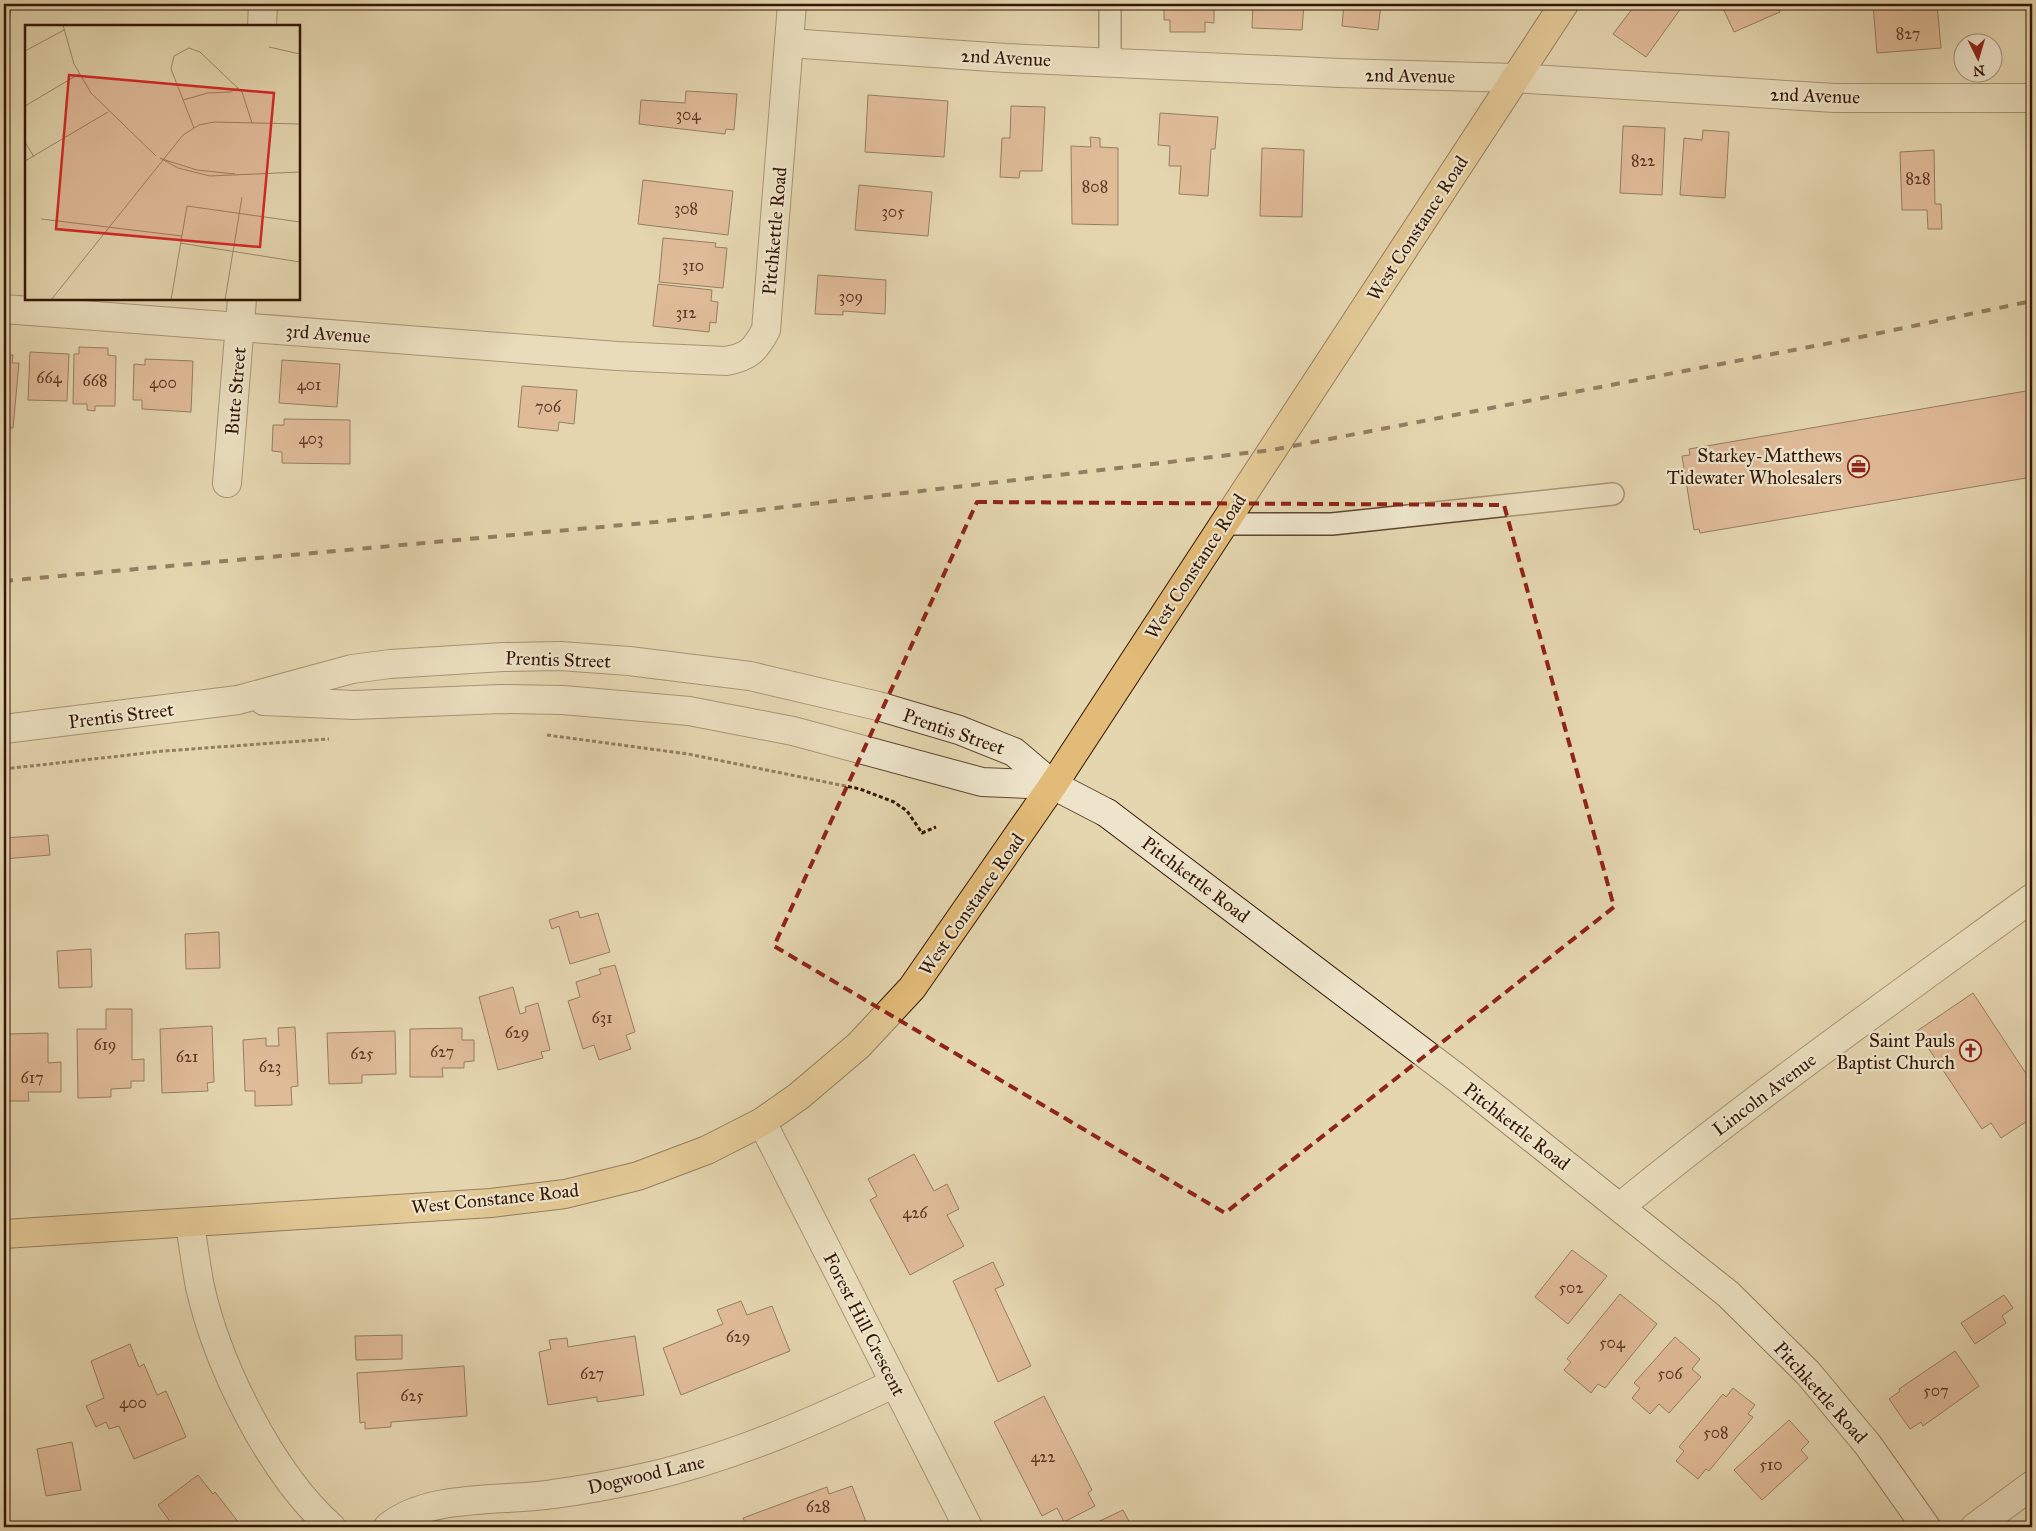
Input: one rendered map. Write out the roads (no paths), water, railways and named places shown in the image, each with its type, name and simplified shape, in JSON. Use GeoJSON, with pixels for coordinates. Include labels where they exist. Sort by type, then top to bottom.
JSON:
{"type":"FeatureCollection","features":[{"type":"Feature","properties":{"kind":"main road","name":"West Constance Road"},"geometry":{"type":"LineString","coordinates":[[4,1234],[491,1203],[565,1194],[638,1176],[707,1150],[762,1122],[799,1096],[859,1045],[912,988],[1054,785],[1564,4]]}},
{"type":"Feature","properties":{"kind":"street"},"geometry":{"type":"LineString","coordinates":[[262,25],[263,4]]}},
{"type":"Feature","properties":{"kind":"street","name":"Pitchkettle Road"},"geometry":{"type":"LineString","coordinates":[[652,357],[726,360],[741,358],[757,348],[766,330],[792,4]]}},
{"type":"Feature","properties":{"kind":"street","name":"2nd Avenue"},"geometry":{"type":"LineString","coordinates":[[789,43],[1110,63],[1514,78],[1835,98],[2032,98]]}},
{"type":"Feature","properties":{"kind":"street","name":"Bute Street"},"geometry":{"type":"LineString","coordinates":[[227,483],[242,300]]}},
{"type":"Feature","properties":{"kind":"street","name":"3rd Avenue"},"geometry":{"type":"LineString","coordinates":[[4,309],[652,357]]}},
{"type":"Feature","properties":{"kind":"street","name":"Prentis Street"},"geometry":{"type":"LineString","coordinates":[[4,729],[238,700],[352,669],[390,664],[512,656],[560,656],[629,661],[750,676],[878,706],[959,730],[1014,752],[1054,785]]}},
{"type":"Feature","properties":{"kind":"street","name":"Prentis Street"},"geometry":{"type":"LineString","coordinates":[[238,700],[354,705],[501,699],[563,700],[689,711],[793,731],[982,782],[1054,785]]}},
{"type":"Feature","properties":{"kind":"street","name":"Pitchkettle Road"},"geometry":{"type":"LineString","coordinates":[[1054,785],[1107,813],[1457,1078],[1728,1294],[1808,1372],[1868,1445],[1926,1527]]}},
{"type":"Feature","properties":{"kind":"street","name":"Lincoln Avenue"},"geometry":{"type":"LineString","coordinates":[[1620,1207],[1683,1155],[1826,1047],[2032,898]]}},
{"type":"Feature","properties":{"kind":"street","name":"Forest Hill Crescent"},"geometry":{"type":"LineString","coordinates":[[762,1122],[968,1527]]}},
{"type":"Feature","properties":{"kind":"street"},"geometry":{"type":"LineString","coordinates":[[190,1223],[200,1287],[220,1349],[246,1408],[282,1470],[318,1516],[331,1527]]}},
{"type":"Feature","properties":{"kind":"street","name":"Dogwood Lane"},"geometry":{"type":"LineString","coordinates":[[388,1527],[398,1520],[433,1506],[553,1494],[647,1477],[738,1451],[774,1438],[810,1424],[895,1383]]}},
{"type":"Feature","properties":{"kind":"street"},"geometry":{"type":"LineString","coordinates":[[1975,1527],[2032,1485]]}},
{"type":"Feature","properties":{"kind":"lane"},"geometry":{"type":"LineString","coordinates":[[1110,4],[1110,63]]}},
{"type":"Feature","properties":{"kind":"lane"},"geometry":{"type":"LineString","coordinates":[[1223,524],[1332,524],[1613,494]]}},
{"type":"Feature","properties":{"kind":"railway"},"geometry":{"type":"LineString","coordinates":[[4,581],[656,522],[1272,450],[1851,339],[2032,301]]}},
{"type":"Feature","properties":{"kind":"place","name":"Starkey-Matthews Tidewater Wholesalers"},"geometry":{"type":"Point","coordinates":[1858,466]}},
{"type":"Feature","properties":{"kind":"place","name":"Saint Pauls Baptist Church"},"geometry":{"type":"Point","coordinates":[1971,1051]}}]}
